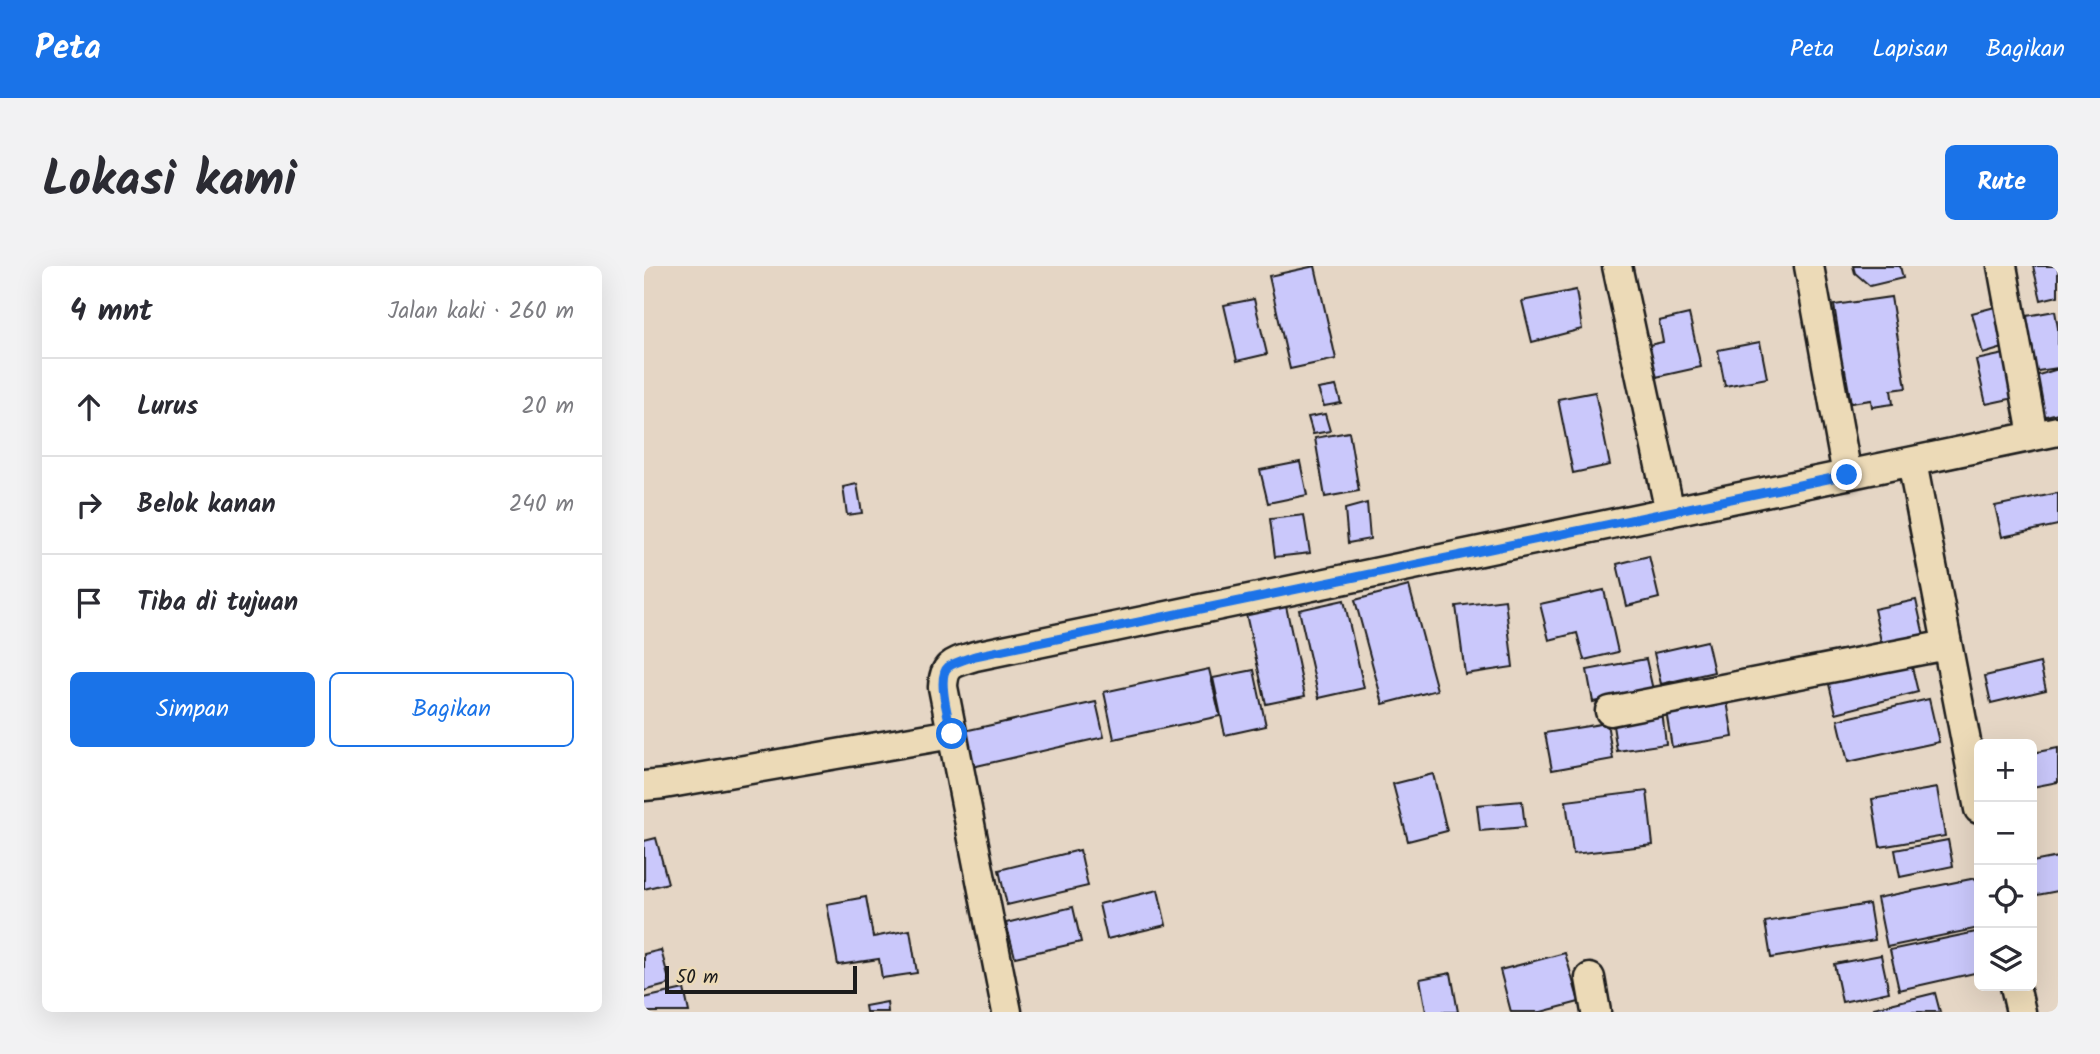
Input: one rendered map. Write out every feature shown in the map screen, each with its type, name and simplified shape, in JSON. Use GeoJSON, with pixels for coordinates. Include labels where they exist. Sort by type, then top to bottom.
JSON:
{"type":"FeatureCollection","features":[{"type":"Feature","properties":{"kind":"street"},"geometry":{"type":"LineString","coordinates":[[1617,266],[1670,512]]}},
{"type":"Feature","properties":{"kind":"street"},"geometry":{"type":"LineString","coordinates":[[1810,266],[1847,475]]}},
{"type":"Feature","properties":{"kind":"street"},"geometry":{"type":"LineString","coordinates":[[1007,1012],[943,687],[943,673],[948,667],[975,656],[2046,433],[2002,266]]}},
{"type":"Feature","properties":{"kind":"street"},"geometry":{"type":"LineString","coordinates":[[1912,462],[1978,802]]}},
{"type":"Feature","properties":{"kind":"street"},"geometry":{"type":"LineString","coordinates":[[1610,711],[1947,645]]}},
{"type":"Feature","properties":{"kind":"street"},"geometry":{"type":"LineString","coordinates":[[644,786],[664,785],[952,734]]}},
{"type":"Feature","properties":{"kind":"street"},"geometry":{"type":"LineString","coordinates":[[1590,978],[1596,1012]]}},
{"type":"Feature","properties":{"kind":"street"},"geometry":{"type":"LineString","coordinates":[[2016,991],[2021,1012]]}},
{"type":"Feature","properties":{"kind":"building"},"geometry":{"type":"Polygon","coordinates":[[[1315,266],[1336,359],[1290,369],[1269,276],[1315,266]]]}},
{"type":"Feature","properties":{"kind":"building"},"geometry":{"type":"Polygon","coordinates":[[[1853,266],[1900,266],[1903,278],[1870,286],[1855,273],[1853,266]]]}},
{"type":"Feature","properties":{"kind":"building"},"geometry":{"type":"Polygon","coordinates":[[[2033,266],[2058,266],[2058,296],[2041,300],[2033,266]]]}},
{"type":"Feature","properties":{"kind":"building"},"geometry":{"type":"Polygon","coordinates":[[[1576,290],[1582,329],[1532,342],[1522,301],[1576,290]]]}},
{"type":"Feature","properties":{"kind":"building"},"geometry":{"type":"Polygon","coordinates":[[[1891,297],[1906,388],[1891,390],[1893,404],[1872,407],[1871,400],[1851,403],[1845,370],[1834,372],[1831,351],[1841,349],[1834,305],[1891,297]]]}},
{"type":"Feature","properties":{"kind":"building"},"geometry":{"type":"Polygon","coordinates":[[[1254,299],[1267,354],[1237,361],[1224,305],[1254,299]]]}},
{"type":"Feature","properties":{"kind":"building"},"geometry":{"type":"Polygon","coordinates":[[[1995,307],[2006,347],[1983,354],[1972,313],[1995,307]]]}},
{"type":"Feature","properties":{"kind":"building"},"geometry":{"type":"Polygon","coordinates":[[[2055,311],[2058,328],[2058,368],[2031,372],[2021,317],[2055,311]]]}},
{"type":"Feature","properties":{"kind":"building"},"geometry":{"type":"Polygon","coordinates":[[[1689,314],[1701,367],[1656,377],[1649,345],[1663,342],[1659,321],[1689,314]]]}},
{"type":"Feature","properties":{"kind":"building"},"geometry":{"type":"Polygon","coordinates":[[[1760,342],[1767,378],[1725,386],[1718,350],[1760,342]]]}},
{"type":"Feature","properties":{"kind":"building"},"geometry":{"type":"Polygon","coordinates":[[[2009,353],[2019,397],[1986,404],[1976,360],[2009,353]]]}},
{"type":"Feature","properties":{"kind":"building"},"geometry":{"type":"Polygon","coordinates":[[[2058,369],[2058,413],[2042,417],[2032,377],[2058,369]]]}},
{"type":"Feature","properties":{"kind":"building"},"geometry":{"type":"Polygon","coordinates":[[[1336,386],[1341,403],[1324,406],[1318,389],[1336,386]]]}},
{"type":"Feature","properties":{"kind":"building"},"geometry":{"type":"Polygon","coordinates":[[[1595,392],[1610,465],[1573,473],[1558,399],[1595,392]]]}},
{"type":"Feature","properties":{"kind":"building"},"geometry":{"type":"Polygon","coordinates":[[[1325,414],[1330,431],[1313,434],[1308,417],[1325,414]]]}},
{"type":"Feature","properties":{"kind":"building"},"geometry":{"type":"Polygon","coordinates":[[[1349,432],[1359,491],[1325,497],[1315,438],[1349,432]]]}},
{"type":"Feature","properties":{"kind":"building"},"geometry":{"type":"Polygon","coordinates":[[[1300,462],[1307,495],[1268,503],[1260,470],[1300,462]]]}},
{"type":"Feature","properties":{"kind":"building"},"geometry":{"type":"Polygon","coordinates":[[[857,484],[862,513],[847,515],[843,487],[857,484]]]}},
{"type":"Feature","properties":{"kind":"building"},"geometry":{"type":"Polygon","coordinates":[[[2058,493],[2058,525],[2002,537],[1995,506],[2058,493]]]}},
{"type":"Feature","properties":{"kind":"building"},"geometry":{"type":"Polygon","coordinates":[[[1367,503],[1370,539],[1348,543],[1345,509],[1367,503]]]}},
{"type":"Feature","properties":{"kind":"building"},"geometry":{"type":"Polygon","coordinates":[[[1304,515],[1310,553],[1275,557],[1270,519],[1304,515]]]}},
{"type":"Feature","properties":{"kind":"building"},"geometry":{"type":"Polygon","coordinates":[[[1649,556],[1659,598],[1627,606],[1617,564],[1649,556]]]}},
{"type":"Feature","properties":{"kind":"building"},"geometry":{"type":"Polygon","coordinates":[[[1409,586],[1437,690],[1383,704],[1355,600],[1409,586]]]}},
{"type":"Feature","properties":{"kind":"building"},"geometry":{"type":"Polygon","coordinates":[[[1604,590],[1618,652],[1584,660],[1577,633],[1549,640],[1540,604],[1604,590]]]}},
{"type":"Feature","properties":{"kind":"building"},"geometry":{"type":"Polygon","coordinates":[[[1344,600],[1364,688],[1319,698],[1299,610],[1344,600]]]}},
{"type":"Feature","properties":{"kind":"building"},"geometry":{"type":"Polygon","coordinates":[[[1505,600],[1513,667],[1465,674],[1456,606],[1505,600]]]}},
{"type":"Feature","properties":{"kind":"building"},"geometry":{"type":"Polygon","coordinates":[[[1916,600],[1924,636],[1882,646],[1874,609],[1916,600]]]}},
{"type":"Feature","properties":{"kind":"building"},"geometry":{"type":"Polygon","coordinates":[[[1286,606],[1305,696],[1266,704],[1246,614],[1286,606]]]}},
{"type":"Feature","properties":{"kind":"building"},"geometry":{"type":"Polygon","coordinates":[[[1707,641],[1714,672],[1661,684],[1654,653],[1707,641]]]}},
{"type":"Feature","properties":{"kind":"building"},"geometry":{"type":"Polygon","coordinates":[[[1909,655],[1918,692],[1836,713],[1827,676],[1909,655]]]}},
{"type":"Feature","properties":{"kind":"building"},"geometry":{"type":"Polygon","coordinates":[[[1646,659],[1653,690],[1593,702],[1587,670],[1646,659]]]}},
{"type":"Feature","properties":{"kind":"building"},"geometry":{"type":"Polygon","coordinates":[[[2040,663],[2046,690],[1991,703],[1985,676],[2040,663]]]}},
{"type":"Feature","properties":{"kind":"building"},"geometry":{"type":"Polygon","coordinates":[[[1209,669],[1220,716],[1114,739],[1104,692],[1209,669]]]}},
{"type":"Feature","properties":{"kind":"building"},"geometry":{"type":"Polygon","coordinates":[[[1254,670],[1266,726],[1225,735],[1213,678],[1254,670]]]}},
{"type":"Feature","properties":{"kind":"building"},"geometry":{"type":"Polygon","coordinates":[[[1726,695],[1733,737],[1672,747],[1665,705],[1726,695]]]}},
{"type":"Feature","properties":{"kind":"building"},"geometry":{"type":"Polygon","coordinates":[[[1929,699],[1939,742],[1848,762],[1838,720],[1929,699]]]}},
{"type":"Feature","properties":{"kind":"building"},"geometry":{"type":"Polygon","coordinates":[[[1096,702],[1104,737],[972,767],[964,731],[1096,702]]]}},
{"type":"Feature","properties":{"kind":"building"},"geometry":{"type":"Polygon","coordinates":[[[1662,711],[1666,744],[1617,751],[1612,719],[1662,711]]]}},
{"type":"Feature","properties":{"kind":"building"},"geometry":{"type":"Polygon","coordinates":[[[1607,723],[1613,759],[1552,770],[1545,733],[1607,723]]]}},
{"type":"Feature","properties":{"kind":"building"},"geometry":{"type":"Polygon","coordinates":[[[2058,748],[2058,782],[2037,786],[2037,752],[2058,748]]]}},
{"type":"Feature","properties":{"kind":"building"},"geometry":{"type":"Polygon","coordinates":[[[1433,774],[1447,831],[1408,841],[1393,784],[1433,774]]]}},
{"type":"Feature","properties":{"kind":"building"},"geometry":{"type":"Polygon","coordinates":[[[1937,788],[1945,836],[1880,847],[1872,799],[1937,788]]]}},
{"type":"Feature","properties":{"kind":"building"},"geometry":{"type":"Polygon","coordinates":[[[1647,791],[1653,845],[1573,854],[1566,801],[1647,791]]]}},
{"type":"Feature","properties":{"kind":"building"},"geometry":{"type":"Polygon","coordinates":[[[1522,801],[1525,827],[1480,831],[1477,805],[1522,801]]]}},
{"type":"Feature","properties":{"kind":"building"},"geometry":{"type":"Polygon","coordinates":[[[656,838],[668,883],[644,889],[644,841],[656,838]]]}},
{"type":"Feature","properties":{"kind":"building"},"geometry":{"type":"Polygon","coordinates":[[[1948,840],[1953,866],[1900,877],[1895,850],[1948,840]]]}},
{"type":"Feature","properties":{"kind":"building"},"geometry":{"type":"Polygon","coordinates":[[[1080,850],[1088,886],[1007,905],[999,870],[1080,850]]]}},
{"type":"Feature","properties":{"kind":"building"},"geometry":{"type":"Polygon","coordinates":[[[2058,857],[2058,891],[2037,895],[2037,861],[2058,857]]]}},
{"type":"Feature","properties":{"kind":"building"},"geometry":{"type":"Polygon","coordinates":[[[1974,878],[1974,929],[1887,947],[1877,898],[1974,878]]]}},
{"type":"Feature","properties":{"kind":"building"},"geometry":{"type":"Polygon","coordinates":[[[1158,890],[1166,925],[1107,939],[1099,904],[1158,890]]]}},
{"type":"Feature","properties":{"kind":"building"},"geometry":{"type":"Polygon","coordinates":[[[866,897],[873,937],[910,930],[917,973],[882,978],[879,959],[838,965],[827,904],[866,897]]]}},
{"type":"Feature","properties":{"kind":"building"},"geometry":{"type":"Polygon","coordinates":[[[1869,904],[1875,940],[1771,958],[1765,922],[1869,904]]]}},
{"type":"Feature","properties":{"kind":"building"},"geometry":{"type":"Polygon","coordinates":[[[1073,907],[1081,942],[1015,957],[1006,923],[1073,907]]]}},
{"type":"Feature","properties":{"kind":"building"},"geometry":{"type":"Polygon","coordinates":[[[1974,932],[1974,973],[1899,990],[1890,950],[1974,932]]]}},
{"type":"Feature","properties":{"kind":"building"},"geometry":{"type":"Polygon","coordinates":[[[661,950],[670,984],[644,991],[644,954],[661,950]]]}},
{"type":"Feature","properties":{"kind":"building"},"geometry":{"type":"Polygon","coordinates":[[[1565,953],[1579,1002],[1541,1012],[1511,1012],[1500,970],[1565,953]]]}},
{"type":"Feature","properties":{"kind":"building"},"geometry":{"type":"Polygon","coordinates":[[[1881,955],[1889,992],[1842,1002],[1834,964],[1881,955]]]}},
{"type":"Feature","properties":{"kind":"building"},"geometry":{"type":"Polygon","coordinates":[[[1451,973],[1458,1012],[1426,1012],[1420,979],[1451,973]]]}},
{"type":"Feature","properties":{"kind":"building"},"geometry":{"type":"Polygon","coordinates":[[[684,989],[689,1012],[644,1012],[644,998],[684,989]]]}},
{"type":"Feature","properties":{"kind":"building"},"geometry":{"type":"Polygon","coordinates":[[[1935,993],[1940,1012],[1875,1012],[1874,1008],[1935,993]]]}},
{"type":"Feature","properties":{"kind":"building"},"geometry":{"type":"Polygon","coordinates":[[[887,1002],[888,1012],[866,1012],[865,1006],[887,1002]]]}},
{"type":"Feature","properties":{"kind":"route"},"geometry":{"type":"LineString","coordinates":[[952,734],[943,673],[948,667],[975,656],[1847,475]]}}]}
